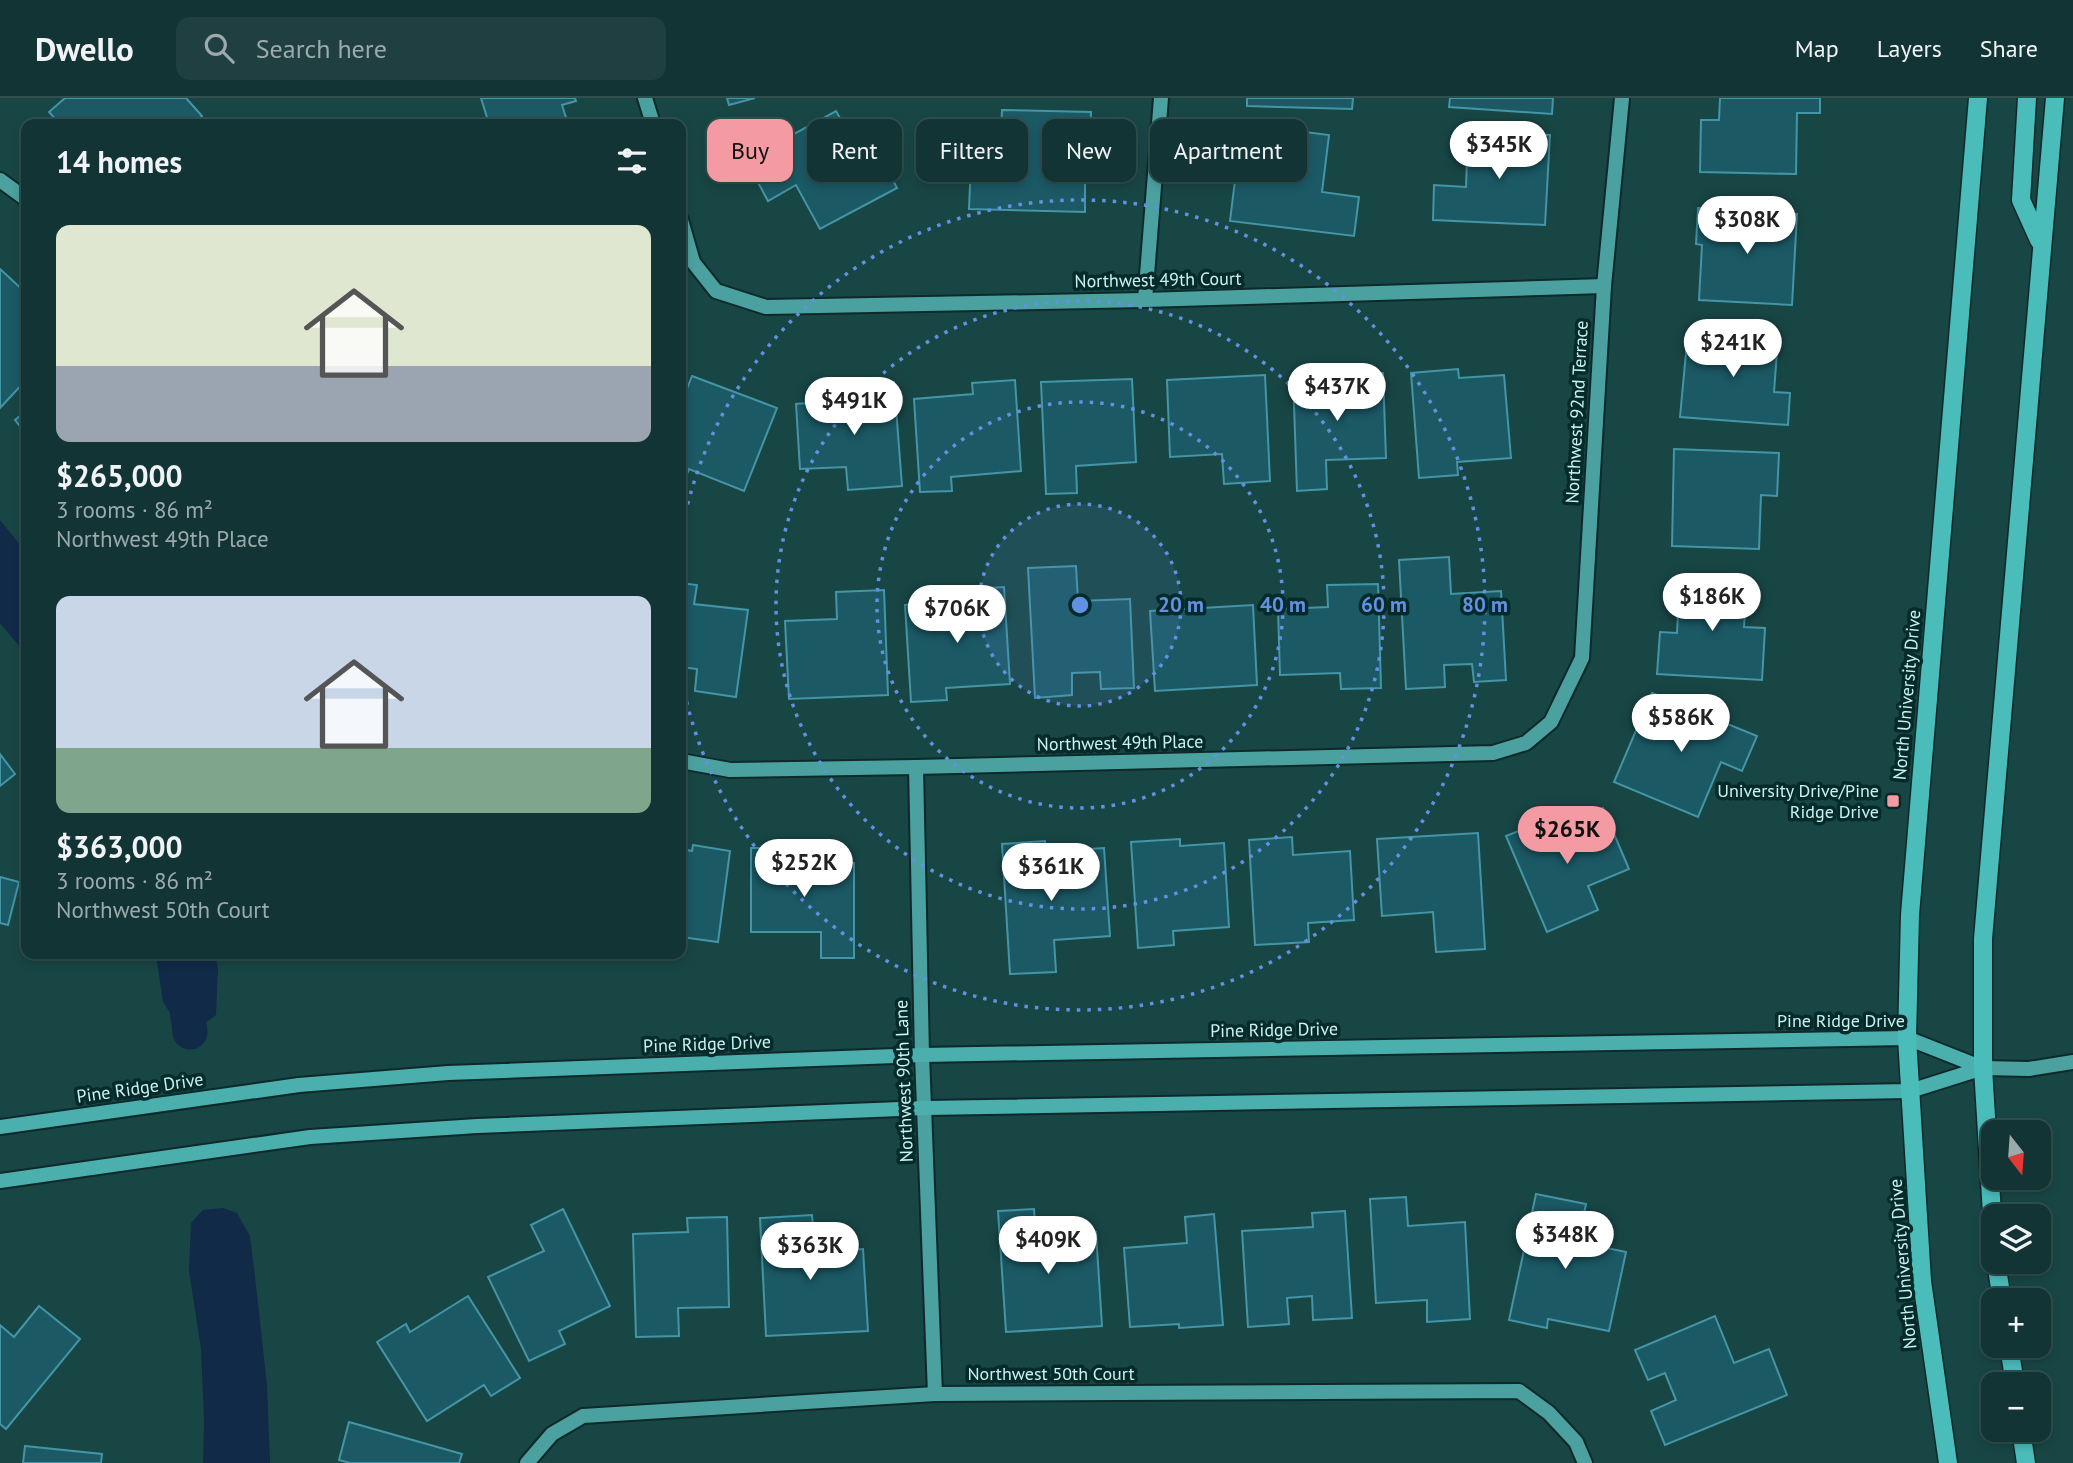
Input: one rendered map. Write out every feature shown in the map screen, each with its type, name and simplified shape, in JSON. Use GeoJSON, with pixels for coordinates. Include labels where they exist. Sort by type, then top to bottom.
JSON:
{"type":"FeatureCollection","features":[{"type":"Feature","properties":{"kind":"main road","name":"North University Drive"},"geometry":{"type":"LineString","coordinates":[[1948,1463],[1922,1281],[1907,1038],[1910,915],[1978,98]]}},
{"type":"Feature","properties":{"kind":"main road"},"geometry":{"type":"LineString","coordinates":[[2026,98],[2021,200],[2041,243]]}},
{"type":"Feature","properties":{"kind":"main road"},"geometry":{"type":"LineString","coordinates":[[1991,1204],[1983,1068],[1983,939],[2055,98]]}},
{"type":"Feature","properties":{"kind":"main road"},"geometry":{"type":"LineString","coordinates":[[2023,1442],[2026,1463]]}},
{"type":"Feature","properties":{"kind":"street"},"geometry":{"type":"LineString","coordinates":[[645,98],[651,119]]}},
{"type":"Feature","properties":{"kind":"street"},"geometry":{"type":"LineString","coordinates":[[1145,300],[1161,98]]}},
{"type":"Feature","properties":{"kind":"street","name":"Northwest 92nd Terrace"},"geometry":{"type":"LineString","coordinates":[[1551,722],[1582,658],[1604,286],[1622,98]]}},
{"type":"Feature","properties":{"kind":"street"},"geometry":{"type":"LineString","coordinates":[[0,180],[21,195]]}},
{"type":"Feature","properties":{"kind":"street","name":"Northwest 49th Court"},"geometry":{"type":"LineString","coordinates":[[686,238],[693,262],[716,291],[766,307],[1145,300],[1604,286]]}},
{"type":"Feature","properties":{"kind":"street","name":"Northwest 49th Place"},"geometry":{"type":"LineString","coordinates":[[686,762],[730,769],[1493,754],[1526,743],[1551,722]]}},
{"type":"Feature","properties":{"kind":"street","name":"Northwest 90th Lane"},"geometry":{"type":"LineString","coordinates":[[916,767],[922,1055],[935,1394]]}},
{"type":"Feature","properties":{"kind":"street","name":"Pine Ridge Drive"},"geometry":{"type":"LineString","coordinates":[[0,1127],[299,1085],[448,1073],[922,1055],[1907,1038],[1983,1068]]}},
{"type":"Feature","properties":{"kind":"street"},"geometry":{"type":"LineString","coordinates":[[0,1181],[310,1137],[477,1126],[925,1108],[1910,1091],[1983,1068],[2029,1069],[2073,1062]]}},
{"type":"Feature","properties":{"kind":"street","name":"Northwest 50th Court"},"geometry":{"type":"LineString","coordinates":[[527,1463],[552,1434],[583,1416],[935,1394],[1520,1391],[1549,1413],[1576,1442],[1585,1463]]}},
{"type":"Feature","properties":{"kind":"water"},"geometry":{"type":"Polygon","coordinates":[[[0,520],[21,546],[21,648],[0,623],[0,520]]]}},
{"type":"Feature","properties":{"kind":"water"},"geometry":{"type":"Polygon","coordinates":[[[157,959],[216,959],[216,1015],[200,1027],[178,1025],[163,1002],[157,959]]]}},
{"type":"Feature","properties":{"kind":"water"},"geometry":{"type":"Polygon","coordinates":[[[223,1208],[237,1213],[250,1236],[267,1385],[270,1463],[203,1463],[201,1349],[189,1271],[191,1223],[203,1210],[223,1208]]]}},
{"type":"Feature","properties":{"kind":"building"},"geometry":{"type":"Polygon","coordinates":[[[65,98],[186,98],[202,116],[199,119],[55,119],[49,112],[65,98]]]}},
{"type":"Feature","properties":{"kind":"building"},"geometry":{"type":"Polygon","coordinates":[[[481,98],[575,98],[576,101],[562,105],[566,119],[487,119],[481,98]]]}},
{"type":"Feature","properties":{"kind":"building"},"geometry":{"type":"Polygon","coordinates":[[[727,98],[755,98],[729,105],[727,98]]]}},
{"type":"Feature","properties":{"kind":"building"},"geometry":{"type":"Polygon","coordinates":[[[1247,98],[1353,98],[1352,109],[1247,106],[1247,98]]]}},
{"type":"Feature","properties":{"kind":"building"},"geometry":{"type":"Polygon","coordinates":[[[1450,98],[1553,98],[1552,114],[1449,107],[1450,98]]]}},
{"type":"Feature","properties":{"kind":"building"},"geometry":{"type":"Polygon","coordinates":[[[1720,98],[1820,98],[1820,113],[1797,113],[1796,174],[1700,172],[1701,120],[1719,120],[1720,98]]]}},
{"type":"Feature","properties":{"kind":"building"},"geometry":{"type":"Polygon","coordinates":[[[1002,110],[1091,112],[1091,119],[1042,119],[1042,182],[1085,182],[1085,212],[969,209],[970,182],[1028,182],[1028,119],[1002,119],[1002,110]]]}},
{"type":"Feature","properties":{"kind":"building"},"geometry":{"type":"Polygon","coordinates":[[[836,111],[840,119],[821,119],[836,111]]]}},
{"type":"Feature","properties":{"kind":"building"},"geometry":{"type":"Polygon","coordinates":[[[807,127],[807,182],[894,182],[897,188],[820,229],[796,185],[768,201],[758,182],[793,182],[793,134],[807,127]]]}},
{"type":"Feature","properties":{"kind":"building"},"geometry":{"type":"Polygon","coordinates":[[[1468,131],[1550,135],[1545,225],[1433,220],[1434,185],[1466,187],[1468,131]]]}},
{"type":"Feature","properties":{"kind":"building"},"geometry":{"type":"Polygon","coordinates":[[[1307,132],[1329,135],[1322,192],[1359,197],[1354,236],[1230,221],[1235,182],[1307,182],[1307,132]]]}},
{"type":"Feature","properties":{"kind":"building"},"geometry":{"type":"Polygon","coordinates":[[[1698,208],[1797,214],[1792,305],[1699,300],[1702,245],[1696,244],[1698,208]]]}},
{"type":"Feature","properties":{"kind":"building"},"geometry":{"type":"Polygon","coordinates":[[[0,269],[21,288],[21,385],[0,408],[0,269]]]}},
{"type":"Feature","properties":{"kind":"building"},"geometry":{"type":"Polygon","coordinates":[[[1688,331],[1778,338],[1774,392],[1790,393],[1788,425],[1680,417],[1688,331]]]}},
{"type":"Feature","properties":{"kind":"building"},"geometry":{"type":"Polygon","coordinates":[[[1458,369],[1459,378],[1504,375],[1511,458],[1457,462],[1458,475],[1419,478],[1411,373],[1458,369]]]}},
{"type":"Feature","properties":{"kind":"building"},"geometry":{"type":"Polygon","coordinates":[[[1383,373],[1386,458],[1326,460],[1327,489],[1297,491],[1293,376],[1383,373]]]}},
{"type":"Feature","properties":{"kind":"building"},"geometry":{"type":"Polygon","coordinates":[[[1265,375],[1270,481],[1224,484],[1222,454],[1170,457],[1167,380],[1265,375]]]}},
{"type":"Feature","properties":{"kind":"building"},"geometry":{"type":"Polygon","coordinates":[[[692,376],[777,408],[744,491],[689,469],[686,477],[686,391],[692,376]]]}},
{"type":"Feature","properties":{"kind":"building"},"geometry":{"type":"Polygon","coordinates":[[[1132,379],[1136,462],[1076,466],[1077,493],[1046,494],[1041,382],[1132,379]]]}},
{"type":"Feature","properties":{"kind":"building"},"geometry":{"type":"Polygon","coordinates":[[[1015,380],[1021,471],[951,477],[952,491],[920,492],[914,399],[973,394],[972,383],[1015,380]]]}},
{"type":"Feature","properties":{"kind":"building"},"geometry":{"type":"Polygon","coordinates":[[[894,382],[902,486],[848,490],[846,467],[800,469],[796,404],[856,399],[855,385],[894,382]]]}},
{"type":"Feature","properties":{"kind":"building"},"geometry":{"type":"Polygon","coordinates":[[[21,415],[21,428],[15,420],[21,415]]]}},
{"type":"Feature","properties":{"kind":"building"},"geometry":{"type":"Polygon","coordinates":[[[1674,449],[1779,453],[1777,496],[1761,495],[1759,549],[1672,546],[1674,449]]]}},
{"type":"Feature","properties":{"kind":"building"},"geometry":{"type":"Polygon","coordinates":[[[1449,557],[1451,594],[1501,591],[1506,680],[1474,682],[1472,664],[1444,665],[1445,687],[1406,689],[1399,560],[1449,557]]]}},
{"type":"Feature","properties":{"kind":"building"},"geometry":{"type":"Polygon","coordinates":[[[1076,566],[1078,601],[1130,599],[1134,688],[1101,689],[1100,672],[1072,673],[1072,695],[1035,698],[1028,568],[1076,566]]]}},
{"type":"Feature","properties":{"kind":"building"},"geometry":{"type":"Polygon","coordinates":[[[1680,575],[1747,579],[1744,627],[1765,628],[1762,680],[1657,674],[1660,632],[1677,633],[1680,575]]]}},
{"type":"Feature","properties":{"kind":"building"},"geometry":{"type":"Polygon","coordinates":[[[686,584],[697,585],[694,604],[748,610],[736,697],[695,691],[697,669],[686,668],[686,584]]]}},
{"type":"Feature","properties":{"kind":"building"},"geometry":{"type":"Polygon","coordinates":[[[1378,584],[1381,688],[1341,689],[1340,673],[1280,675],[1278,609],[1328,607],[1327,585],[1378,584]]]}},
{"type":"Feature","properties":{"kind":"building"},"geometry":{"type":"Polygon","coordinates":[[[1004,587],[1010,684],[946,688],[947,700],[911,702],[905,605],[972,601],[971,589],[1004,587]]]}},
{"type":"Feature","properties":{"kind":"building"},"geometry":{"type":"Polygon","coordinates":[[[884,590],[888,695],[789,699],[785,621],[837,619],[836,592],[884,590]]]}},
{"type":"Feature","properties":{"kind":"building"},"geometry":{"type":"Polygon","coordinates":[[[1253,605],[1257,685],[1155,691],[1150,611],[1253,605]]]}},
{"type":"Feature","properties":{"kind":"building"},"geometry":{"type":"Polygon","coordinates":[[[1652,693],[1757,736],[1742,771],[1721,762],[1698,817],[1614,782],[1652,693]]]}},
{"type":"Feature","properties":{"kind":"building"},"geometry":{"type":"Polygon","coordinates":[[[0,754],[15,774],[0,786],[0,754]]]}},
{"type":"Feature","properties":{"kind":"building"},"geometry":{"type":"Polygon","coordinates":[[[1603,808],[1629,869],[1588,886],[1598,910],[1547,932],[1506,836],[1541,822],[1545,833],[1603,808]]]}},
{"type":"Feature","properties":{"kind":"building"},"geometry":{"type":"Polygon","coordinates":[[[1478,833],[1485,949],[1436,952],[1433,912],[1382,916],[1377,839],[1478,833]]]}},
{"type":"Feature","properties":{"kind":"building"},"geometry":{"type":"Polygon","coordinates":[[[1292,837],[1293,855],[1350,851],[1354,920],[1308,923],[1309,942],[1255,945],[1249,840],[1292,837]]]}},
{"type":"Feature","properties":{"kind":"building"},"geometry":{"type":"Polygon","coordinates":[[[1180,839],[1180,846],[1224,843],[1229,927],[1173,931],[1174,945],[1138,948],[1131,842],[1180,839]]]}},
{"type":"Feature","properties":{"kind":"building"},"geometry":{"type":"Polygon","coordinates":[[[1045,841],[1046,866],[1073,864],[1072,850],[1104,848],[1110,936],[1054,940],[1056,972],[1010,974],[1002,844],[1045,841]]]}},
{"type":"Feature","properties":{"kind":"building"},"geometry":{"type":"Polygon","coordinates":[[[693,845],[730,851],[718,942],[686,938],[686,850],[692,851],[693,845]]]}},
{"type":"Feature","properties":{"kind":"building"},"geometry":{"type":"Polygon","coordinates":[[[751,848],[791,848],[791,862],[854,863],[854,958],[821,958],[821,932],[751,932],[751,848]]]}},
{"type":"Feature","properties":{"kind":"building"},"geometry":{"type":"Polygon","coordinates":[[[0,877],[19,882],[8,925],[0,923],[0,877]]]}},
{"type":"Feature","properties":{"kind":"building"},"geometry":{"type":"Polygon","coordinates":[[[1536,1194],[1586,1204],[1578,1242],[1626,1252],[1609,1331],[1548,1319],[1547,1328],[1509,1320],[1536,1194]]]}},
{"type":"Feature","properties":{"kind":"building"},"geometry":{"type":"Polygon","coordinates":[[[1406,1197],[1408,1226],[1465,1222],[1470,1319],[1427,1322],[1427,1300],[1376,1303],[1370,1199],[1406,1197]]]}},
{"type":"Feature","properties":{"kind":"building"},"geometry":{"type":"Polygon","coordinates":[[[563,1209],[610,1306],[559,1331],[565,1344],[529,1361],[488,1277],[544,1251],[531,1225],[563,1209]]]}},
{"type":"Feature","properties":{"kind":"building"},"geometry":{"type":"Polygon","coordinates":[[[1034,1209],[1036,1235],[1096,1232],[1102,1326],[1006,1332],[998,1211],[1034,1209]]]}},
{"type":"Feature","properties":{"kind":"building"},"geometry":{"type":"Polygon","coordinates":[[[1345,1211],[1352,1318],[1313,1320],[1312,1296],[1287,1298],[1289,1324],[1248,1327],[1242,1231],[1313,1227],[1312,1213],[1345,1211]]]}},
{"type":"Feature","properties":{"kind":"building"},"geometry":{"type":"Polygon","coordinates":[[[1214,1214],[1223,1325],[1130,1327],[1124,1248],[1187,1243],[1185,1217],[1214,1214]]]}},
{"type":"Feature","properties":{"kind":"building"},"geometry":{"type":"Polygon","coordinates":[[[812,1215],[815,1252],[863,1249],[868,1331],[766,1336],[760,1218],[812,1215]]]}},
{"type":"Feature","properties":{"kind":"building"},"geometry":{"type":"Polygon","coordinates":[[[727,1217],[729,1307],[678,1308],[679,1336],[636,1337],[633,1234],[688,1232],[687,1218],[727,1217]]]}},
{"type":"Feature","properties":{"kind":"building"},"geometry":{"type":"Polygon","coordinates":[[[468,1296],[520,1378],[491,1396],[484,1385],[427,1421],[377,1342],[406,1324],[410,1332],[468,1296]]]}},
{"type":"Feature","properties":{"kind":"building"},"geometry":{"type":"Polygon","coordinates":[[[39,1306],[80,1339],[6,1429],[0,1424],[0,1325],[14,1337],[39,1306]]]}},
{"type":"Feature","properties":{"kind":"building"},"geometry":{"type":"Polygon","coordinates":[[[1715,1316],[1734,1363],[1769,1349],[1787,1395],[1665,1445],[1651,1411],[1676,1400],[1665,1373],[1648,1380],[1635,1350],[1715,1316]]]}},
{"type":"Feature","properties":{"kind":"building"},"geometry":{"type":"Polygon","coordinates":[[[349,1422],[462,1454],[459,1463],[350,1463],[339,1460],[349,1422]]]}},
{"type":"Feature","properties":{"kind":"building"},"geometry":{"type":"Polygon","coordinates":[[[25,1446],[102,1454],[101,1463],[23,1463],[25,1446]]]}},
{"type":"Feature","properties":{"kind":"waterway"},"geometry":{"type":"LineString","coordinates":[[181,959],[190,1032]]}},
{"type":"Feature","properties":{"kind":"place","name":"University Drive/Pine Ridge Drive"},"geometry":{"type":"Point","coordinates":[1893,801]}}]}
